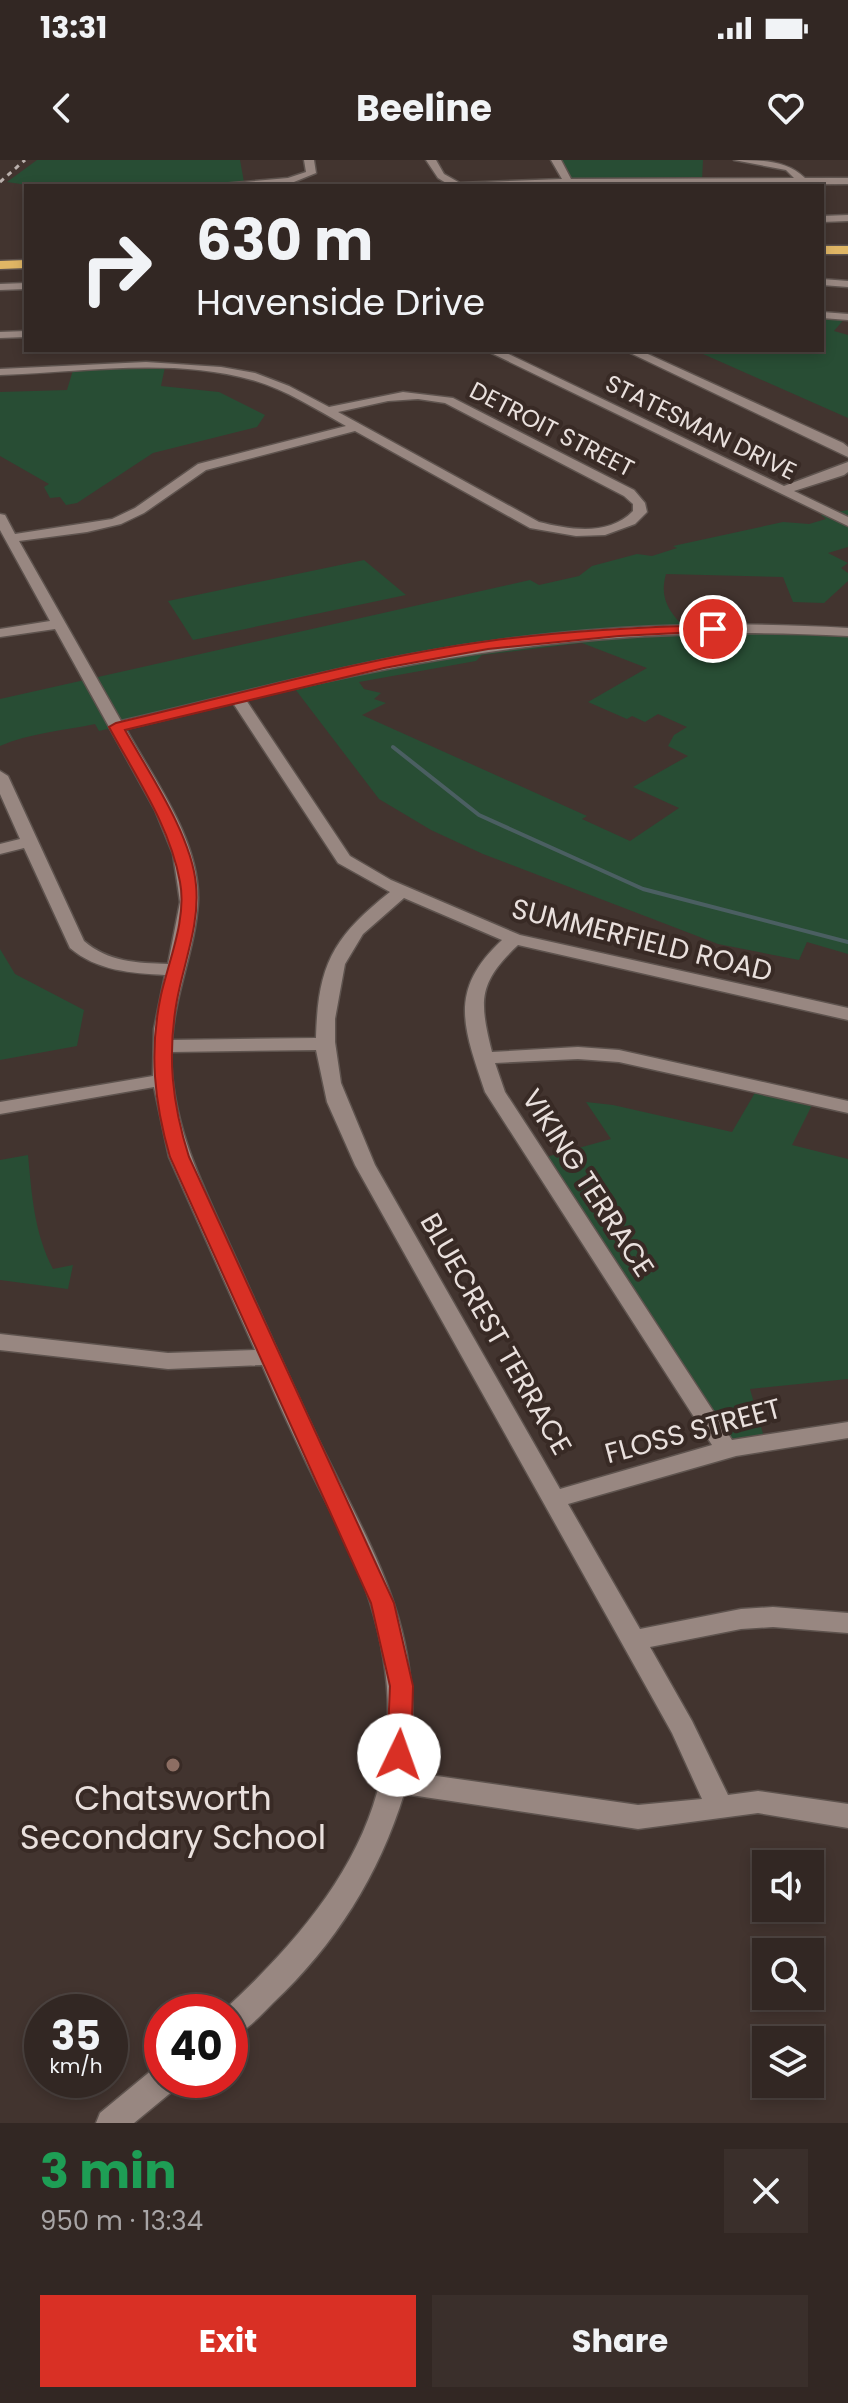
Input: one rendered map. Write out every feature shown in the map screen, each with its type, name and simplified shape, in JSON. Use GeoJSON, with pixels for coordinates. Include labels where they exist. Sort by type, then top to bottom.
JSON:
{"type":"FeatureCollection","features":[{"type":"Feature","properties":{"kind":"highway"},"geometry":{"type":"LineString","coordinates":[[824,250],[848,250]]}},
{"type":"Feature","properties":{"kind":"highway"},"geometry":{"type":"LineString","coordinates":[[0,254],[24,254]]}},
{"type":"Feature","properties":{"kind":"highway"},"geometry":{"type":"LineString","coordinates":[[824,258],[848,257]]}},
{"type":"Feature","properties":{"kind":"highway"},"geometry":{"type":"LineString","coordinates":[[0,265],[24,264]]}},
{"type":"Feature","properties":{"kind":"street"},"geometry":{"type":"LineString","coordinates":[[235,184],[296,180],[311,173],[309,160]]}},
{"type":"Feature","properties":{"kind":"street"},"geometry":{"type":"LineString","coordinates":[[431,160],[441,176],[454,184]]}},
{"type":"Feature","properties":{"kind":"street"},"geometry":{"type":"LineString","coordinates":[[556,160],[568,182]]}},
{"type":"Feature","properties":{"kind":"street"},"geometry":{"type":"LineString","coordinates":[[739,160],[789,168],[802,181]]}},
{"type":"Feature","properties":{"kind":"street"},"geometry":{"type":"LineString","coordinates":[[512,184],[848,181]]}},
{"type":"Feature","properties":{"kind":"street"},"geometry":{"type":"LineString","coordinates":[[824,219],[848,218]]}},
{"type":"Feature","properties":{"kind":"street"},"geometry":{"type":"LineString","coordinates":[[824,282],[848,284]]}},
{"type":"Feature","properties":{"kind":"street"},"geometry":{"type":"LineString","coordinates":[[0,287],[24,286]]}},
{"type":"Feature","properties":{"kind":"street"},"geometry":{"type":"LineString","coordinates":[[824,315],[848,317]]}},
{"type":"Feature","properties":{"kind":"street"},"geometry":{"type":"LineString","coordinates":[[0,335],[24,334]]}},
{"type":"Feature","properties":{"kind":"street"},"geometry":{"type":"LineString","coordinates":[[138,368],[139,352]]}},
{"type":"Feature","properties":{"kind":"street","name":"STATESMAN DRIVE"},"geometry":{"type":"LineString","coordinates":[[495,352],[848,522]]}},
{"type":"Feature","properties":{"kind":"street"},"geometry":{"type":"LineString","coordinates":[[634,352],[848,453]]}},
{"type":"Feature","properties":{"kind":"street","name":"DETROIT STREET"},"geometry":{"type":"LineString","coordinates":[[0,372],[189,367],[245,375],[277,384],[535,525],[566,531],[597,531],[624,525],[640,512],[639,503],[629,493],[449,400],[399,395],[328,411]]}},
{"type":"Feature","properties":{"kind":"street"},"geometry":{"type":"LineString","coordinates":[[248,2008],[295,1961],[347,1893],[376,1842],[397,1782],[401,1686],[382,1603],[179,1157],[169,1123],[162,1080],[162,1046],[189,902],[185,868],[163,810],[4,527],[125,518],[180,478],[202,467],[356,427]]}},
{"type":"Feature","properties":{"kind":"street"},"geometry":{"type":"LineString","coordinates":[[782,491],[831,476],[848,466]]}},
{"type":"Feature","properties":{"kind":"street"},"geometry":{"type":"LineString","coordinates":[[0,633],[58,624]]}},
{"type":"Feature","properties":{"kind":"street"},"geometry":{"type":"LineString","coordinates":[[116,727],[411,659],[564,636],[686,629],[848,632]]}},
{"type":"Feature","properties":{"kind":"street","name":"SUMMERFIELD ROAD"},"geometry":{"type":"LineString","coordinates":[[238,699],[344,859],[402,891],[514,939],[582,957],[848,1014]]}},
{"type":"Feature","properties":{"kind":"street"},"geometry":{"type":"LineString","coordinates":[[0,779],[81,949],[93,958],[117,964],[176,970]]}},
{"type":"Feature","properties":{"kind":"street"},"geometry":{"type":"LineString","coordinates":[[0,849],[30,841]]}},
{"type":"Feature","properties":{"kind":"street","name":"BLUECREST TERRACE"},"geometry":{"type":"LineString","coordinates":[[402,891],[357,930],[343,950],[330,985],[323,1044],[332,1089],[365,1165],[683,1729],[719,1806]]}},
{"type":"Feature","properties":{"kind":"street","name":"VIKING TERRACE"},"geometry":{"type":"LineString","coordinates":[[514,939],[488,964],[478,980],[478,1035],[495,1092],[725,1447]]}},
{"type":"Feature","properties":{"kind":"street"},"geometry":{"type":"LineString","coordinates":[[162,1046],[323,1044]]}},
{"type":"Feature","properties":{"kind":"street"},"geometry":{"type":"LineString","coordinates":[[485,1058],[578,1053],[619,1056],[848,1107]]}},
{"type":"Feature","properties":{"kind":"street"},"geometry":{"type":"LineString","coordinates":[[0,1108],[162,1080]]}},
{"type":"Feature","properties":{"kind":"street"},"geometry":{"type":"LineString","coordinates":[[0,1342],[167,1361],[213,1362],[269,1356]]}},
{"type":"Feature","properties":{"kind":"street","name":"FLOSS STREET"},"geometry":{"type":"LineString","coordinates":[[555,1499],[725,1447],[785,1435],[848,1430]]}},
{"type":"Feature","properties":{"kind":"street"},"geometry":{"type":"LineString","coordinates":[[633,1640],[741,1619],[773,1617],[848,1623]]}},
{"type":"Feature","properties":{"kind":"street"},"geometry":{"type":"LineString","coordinates":[[397,1782],[638,1817],[680,1814],[719,1806],[777,1803],[848,1816]]}},
{"type":"Feature","properties":{"kind":"street"},"geometry":{"type":"LineString","coordinates":[[111,2123],[144,2096]]}},
{"type":"Feature","properties":{"kind":"green space"},"geometry":{"type":"Polygon","coordinates":[[[37,160],[240,160],[244,182],[24,184],[7,182],[37,160]]]}},
{"type":"Feature","properties":{"kind":"green space"},"geometry":{"type":"Polygon","coordinates":[[[558,160],[703,160],[702,181],[569,181],[558,160]]]}},
{"type":"Feature","properties":{"kind":"green space"},"geometry":{"type":"Polygon","coordinates":[[[824,315],[846,317],[834,331],[848,335],[848,418],[699,352],[824,352],[824,315]]]}},
{"type":"Feature","properties":{"kind":"green space"},"geometry":{"type":"Polygon","coordinates":[[[165,367],[161,386],[219,392],[265,415],[257,427],[153,453],[77,503],[66,505],[60,497],[50,498],[44,487],[49,484],[0,456],[0,392],[67,390],[73,370],[165,367]]]}},
{"type":"Feature","properties":{"kind":"green space"},"geometry":{"type":"Polygon","coordinates":[[[848,510],[848,547],[828,553],[848,563],[841,568],[848,573],[848,581],[824,603],[793,602],[783,577],[666,574],[664,590],[670,610],[685,628],[848,632],[848,954],[807,942],[799,960],[718,944],[483,854],[431,830],[379,799],[292,685],[99,731],[95,724],[35,735],[0,746],[0,699],[530,580],[539,585],[579,576],[592,566],[637,554],[652,556],[677,548],[673,546],[783,522],[809,524],[826,519],[821,515],[848,510]],[[582,643],[482,655],[476,661],[359,682],[364,689],[381,693],[374,699],[386,703],[362,715],[587,816],[582,819],[630,841],[679,808],[633,787],[688,756],[668,746],[674,735],[687,727],[658,714],[645,722],[632,716],[627,719],[588,702],[647,668],[582,643]]]}},
{"type":"Feature","properties":{"kind":"green space"},"geometry":{"type":"Polygon","coordinates":[[[364,560],[406,595],[193,640],[168,601],[364,560]]]}},
{"type":"Feature","properties":{"kind":"green space"},"geometry":{"type":"Polygon","coordinates":[[[0,949],[15,974],[84,1010],[77,1046],[0,1060],[0,949]]]}},
{"type":"Feature","properties":{"kind":"green space"},"geometry":{"type":"Polygon","coordinates":[[[756,1091],[812,1105],[792,1145],[848,1159],[848,1379],[750,1389],[764,1437],[726,1447],[539,1159],[611,1139],[586,1102],[613,1105],[732,1132],[756,1091]]]}},
{"type":"Feature","properties":{"kind":"green space"},"geometry":{"type":"Polygon","coordinates":[[[28,1155],[35,1214],[47,1255],[53,1269],[73,1265],[68,1289],[0,1280],[0,1160],[28,1155]]]}},
{"type":"Feature","properties":{"kind":"waterway"},"geometry":{"type":"LineString","coordinates":[[393,747],[479,815],[643,889],[848,942]]}},
{"type":"Feature","properties":{"kind":"railway"},"geometry":{"type":"LineString","coordinates":[[0,182],[25,160]]}},
{"type":"Feature","properties":{"kind":"place","name":"Chatsworth Secondary School"},"geometry":{"type":"Point","coordinates":[173,1765]}},
{"type":"Feature","properties":{"kind":"route"},"geometry":{"type":"LineString","coordinates":[[399,1755],[401,1686],[382,1603],[179,1157],[169,1123],[162,1080],[162,1046],[165,1017],[186,927],[189,884],[173,830],[116,727],[384,664],[488,645],[619,632],[713,629]]}}]}
